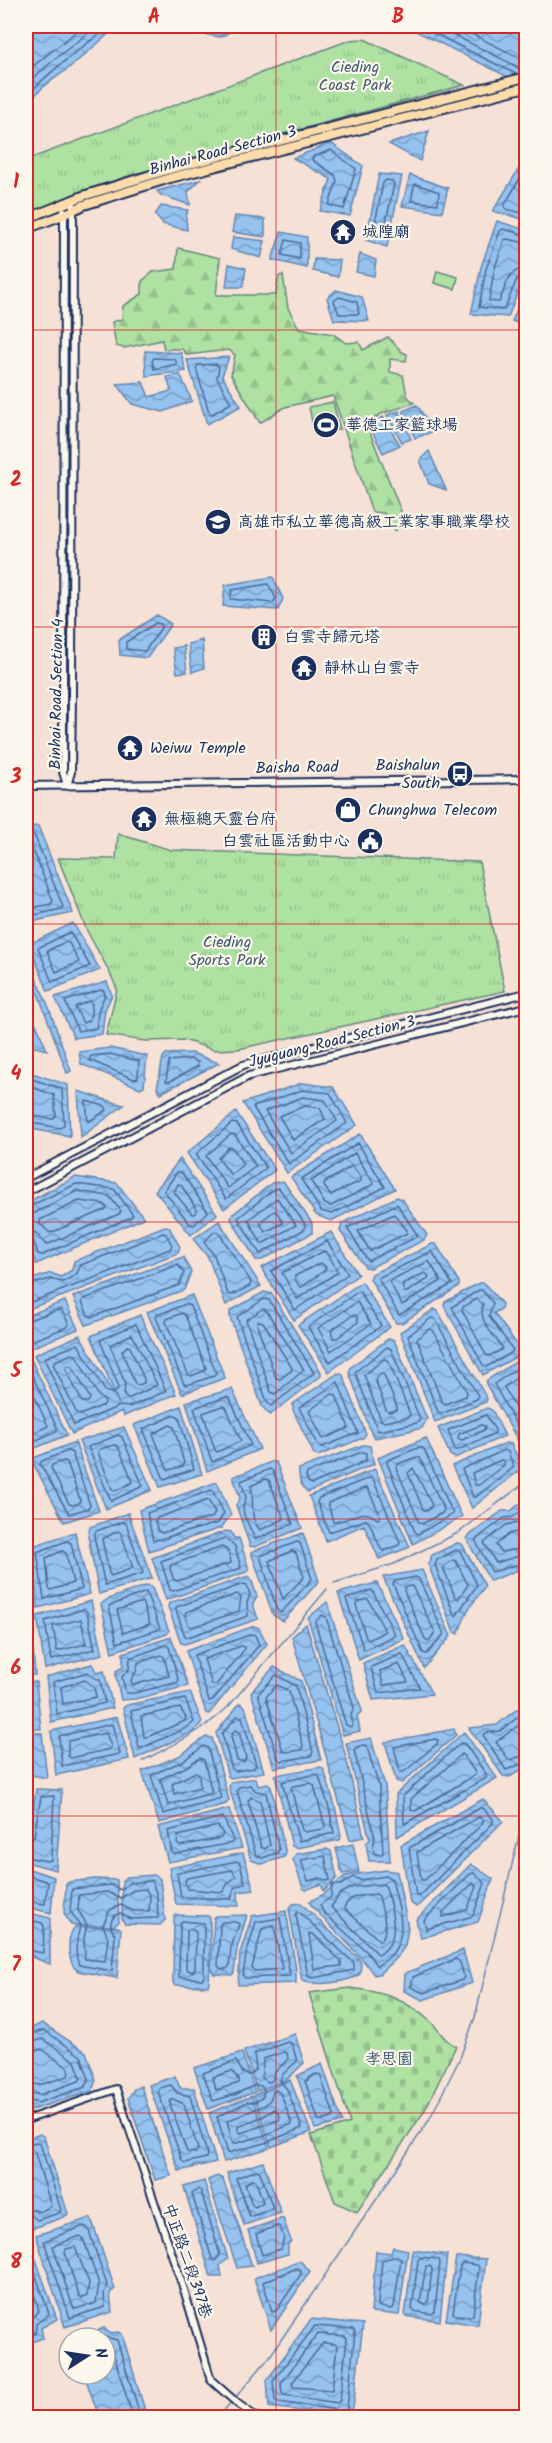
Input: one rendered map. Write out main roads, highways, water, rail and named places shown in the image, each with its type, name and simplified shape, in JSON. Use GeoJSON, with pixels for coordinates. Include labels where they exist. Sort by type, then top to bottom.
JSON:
{"type":"FeatureCollection","features":[{"type":"Feature","properties":{"kind":"main road","name":"Binhai Road Section 3"},"geometry":{"type":"LineString","coordinates":[[26,219],[118,184],[167,170],[526,77]]}},
{"type":"Feature","properties":{"kind":"main road","name":"Binhai Road Section 3"},"geometry":{"type":"LineString","coordinates":[[26,229],[84,205],[170,178],[526,87]]}},
{"type":"Feature","properties":{"kind":"water"},"geometry":{"type":"Polygon","coordinates":[[[26,26],[118,26],[72,66],[42,88],[26,110],[26,26]]]}},
{"type":"Feature","properties":{"kind":"water"},"geometry":{"type":"Polygon","coordinates":[[[147,26],[240,26],[221,37],[147,26]]]}},
{"type":"Feature","properties":{"kind":"water"},"geometry":{"type":"Polygon","coordinates":[[[401,26],[526,26],[526,86],[408,27],[401,26]]]}},
{"type":"Feature","properties":{"kind":"water"},"geometry":{"type":"Polygon","coordinates":[[[429,131],[420,161],[389,144],[429,131]]]}},
{"type":"Feature","properties":{"kind":"water"},"geometry":{"type":"Polygon","coordinates":[[[331,143],[363,166],[350,216],[320,211],[331,179],[293,158],[331,143]]]}},
{"type":"Feature","properties":{"kind":"water"},"geometry":{"type":"Polygon","coordinates":[[[526,157],[526,220],[493,211],[526,157]]]}},
{"type":"Feature","properties":{"kind":"water"},"geometry":{"type":"Polygon","coordinates":[[[379,174],[402,176],[387,247],[366,240],[379,174]]]}},
{"type":"Feature","properties":{"kind":"water"},"geometry":{"type":"Polygon","coordinates":[[[410,175],[448,188],[442,212],[402,206],[410,175]]]}},
{"type":"Feature","properties":{"kind":"water"},"geometry":{"type":"Polygon","coordinates":[[[200,180],[188,192],[190,205],[161,195],[157,191],[200,180]]]}},
{"type":"Feature","properties":{"kind":"water"},"geometry":{"type":"Polygon","coordinates":[[[161,206],[188,210],[187,230],[163,224],[155,215],[161,206]]]}},
{"type":"Feature","properties":{"kind":"water"},"geometry":{"type":"Polygon","coordinates":[[[235,216],[265,219],[265,237],[232,232],[235,216]]]}},
{"type":"Feature","properties":{"kind":"water"},"geometry":{"type":"Polygon","coordinates":[[[497,221],[526,230],[525,283],[522,282],[508,317],[471,314],[481,267],[497,221]]]}},
{"type":"Feature","properties":{"kind":"water"},"geometry":{"type":"Polygon","coordinates":[[[281,232],[307,237],[307,268],[272,260],[281,232]]]}},
{"type":"Feature","properties":{"kind":"water"},"geometry":{"type":"Polygon","coordinates":[[[233,237],[265,241],[261,258],[231,249],[233,237]]]}},
{"type":"Feature","properties":{"kind":"water"},"geometry":{"type":"Polygon","coordinates":[[[360,254],[376,260],[374,276],[356,272],[360,254]]]}},
{"type":"Feature","properties":{"kind":"water"},"geometry":{"type":"Polygon","coordinates":[[[314,259],[340,260],[338,277],[313,271],[314,259]]]}},
{"type":"Feature","properties":{"kind":"water"},"geometry":{"type":"Polygon","coordinates":[[[229,264],[246,268],[243,287],[226,287],[229,264]]]}},
{"type":"Feature","properties":{"kind":"water"},"geometry":{"type":"Polygon","coordinates":[[[526,288],[526,326],[512,321],[526,288]]]}},
{"type":"Feature","properties":{"kind":"water"},"geometry":{"type":"Polygon","coordinates":[[[336,290],[362,297],[369,321],[334,320],[327,298],[336,290]]]}},
{"type":"Feature","properties":{"kind":"water"},"geometry":{"type":"Polygon","coordinates":[[[145,351],[181,353],[186,371],[146,376],[145,351]]]}},
{"type":"Feature","properties":{"kind":"water"},"geometry":{"type":"Polygon","coordinates":[[[229,357],[222,376],[241,406],[207,424],[187,360],[229,357]]]}},
{"type":"Feature","properties":{"kind":"water"},"geometry":{"type":"Polygon","coordinates":[[[180,374],[192,401],[163,412],[132,404],[117,384],[143,382],[149,397],[171,391],[167,377],[180,374]]]}},
{"type":"Feature","properties":{"kind":"water"},"geometry":{"type":"Polygon","coordinates":[[[417,405],[434,431],[415,438],[403,411],[417,405]]]}},
{"type":"Feature","properties":{"kind":"water"},"geometry":{"type":"Polygon","coordinates":[[[399,411],[411,439],[402,442],[387,415],[399,411]]]}},
{"type":"Feature","properties":{"kind":"water"},"geometry":{"type":"Polygon","coordinates":[[[383,417],[400,445],[383,453],[372,431],[375,422],[383,417]]]}},
{"type":"Feature","properties":{"kind":"water"},"geometry":{"type":"Polygon","coordinates":[[[429,451],[446,490],[429,484],[420,460],[429,451]]]}},
{"type":"Feature","properties":{"kind":"water"},"geometry":{"type":"Polygon","coordinates":[[[273,577],[283,599],[278,610],[223,606],[225,585],[273,577]]]}},
{"type":"Feature","properties":{"kind":"water"},"geometry":{"type":"Polygon","coordinates":[[[157,615],[171,624],[147,658],[120,655],[119,640],[157,615]]]}},
{"type":"Feature","properties":{"kind":"water"},"geometry":{"type":"Polygon","coordinates":[[[202,640],[204,668],[192,672],[188,644],[202,640]]]}},
{"type":"Feature","properties":{"kind":"water"},"geometry":{"type":"Polygon","coordinates":[[[184,646],[187,672],[177,673],[173,648],[184,646]]]}},
{"type":"Feature","properties":{"kind":"water"},"geometry":{"type":"Polygon","coordinates":[[[38,826],[73,913],[26,923],[26,827],[38,826]]]}},
{"type":"Feature","properties":{"kind":"water"},"geometry":{"type":"Polygon","coordinates":[[[73,923],[100,970],[48,991],[29,944],[73,923]]]}},
{"type":"Feature","properties":{"kind":"water"},"geometry":{"type":"Polygon","coordinates":[[[26,955],[48,1005],[71,1071],[67,1073],[39,996],[26,968],[26,955]]]}},
{"type":"Feature","properties":{"kind":"water"},"geometry":{"type":"Polygon","coordinates":[[[107,982],[112,995],[105,1010],[102,1034],[74,1038],[55,997],[107,982]]]}},
{"type":"Feature","properties":{"kind":"water"},"geometry":{"type":"Polygon","coordinates":[[[26,1000],[47,1050],[26,1045],[26,1000]]]}},
{"type":"Feature","properties":{"kind":"water"},"geometry":{"type":"Polygon","coordinates":[[[110,1048],[147,1056],[144,1086],[140,1088],[81,1064],[79,1052],[110,1048]]]}},
{"type":"Feature","properties":{"kind":"water"},"geometry":{"type":"Polygon","coordinates":[[[192,1053],[219,1063],[161,1093],[157,1088],[163,1057],[166,1054],[192,1053]]]}},
{"type":"Feature","properties":{"kind":"water"},"geometry":{"type":"Polygon","coordinates":[[[26,1071],[68,1085],[70,1136],[26,1128],[26,1071]]]}},
{"type":"Feature","properties":{"kind":"water"},"geometry":{"type":"Polygon","coordinates":[[[302,1083],[333,1087],[357,1125],[287,1173],[243,1103],[302,1083]]]}},
{"type":"Feature","properties":{"kind":"water"},"geometry":{"type":"Polygon","coordinates":[[[78,1091],[123,1105],[124,1105],[81,1137],[78,1091]]]}},
{"type":"Feature","properties":{"kind":"water"},"geometry":{"type":"Polygon","coordinates":[[[236,1112],[275,1170],[224,1209],[187,1153],[236,1112]]]}},
{"type":"Feature","properties":{"kind":"water"},"geometry":{"type":"Polygon","coordinates":[[[360,1134],[395,1189],[331,1221],[316,1215],[291,1177],[360,1134]]]}},
{"type":"Feature","properties":{"kind":"water"},"geometry":{"type":"Polygon","coordinates":[[[180,1159],[217,1214],[191,1235],[155,1191],[180,1159]]]}},
{"type":"Feature","properties":{"kind":"water"},"geometry":{"type":"Polygon","coordinates":[[[75,1177],[117,1183],[144,1218],[36,1264],[26,1237],[26,1203],[75,1177]]]}},
{"type":"Feature","properties":{"kind":"water"},"geometry":{"type":"Polygon","coordinates":[[[283,1181],[312,1223],[312,1233],[262,1260],[256,1260],[231,1219],[232,1215],[272,1183],[283,1181]]]}},
{"type":"Feature","properties":{"kind":"water"},"geometry":{"type":"Polygon","coordinates":[[[397,1197],[402,1199],[427,1235],[424,1240],[370,1268],[365,1267],[340,1231],[342,1223],[397,1197]]]}},
{"type":"Feature","properties":{"kind":"water"},"geometry":{"type":"Polygon","coordinates":[[[219,1221],[261,1286],[226,1305],[208,1257],[193,1239],[219,1221]]]}},
{"type":"Feature","properties":{"kind":"water"},"geometry":{"type":"Polygon","coordinates":[[[165,1226],[169,1227],[180,1247],[178,1253],[26,1310],[26,1281],[51,1273],[61,1277],[72,1270],[74,1261],[165,1226]]]}},
{"type":"Feature","properties":{"kind":"water"},"geometry":{"type":"Polygon","coordinates":[[[331,1232],[358,1275],[294,1320],[261,1268],[331,1232]]]}},
{"type":"Feature","properties":{"kind":"water"},"geometry":{"type":"Polygon","coordinates":[[[436,1244],[459,1282],[459,1286],[402,1323],[396,1323],[370,1279],[372,1274],[436,1244]]]}},
{"type":"Feature","properties":{"kind":"water"},"geometry":{"type":"Polygon","coordinates":[[[183,1257],[191,1272],[184,1290],[86,1325],[73,1297],[183,1257]]]}},
{"type":"Feature","properties":{"kind":"water"},"geometry":{"type":"Polygon","coordinates":[[[362,1282],[390,1327],[329,1372],[298,1325],[362,1282]]]}},
{"type":"Feature","properties":{"kind":"water"},"geometry":{"type":"Polygon","coordinates":[[[479,1283],[484,1283],[502,1304],[501,1309],[494,1313],[521,1350],[521,1354],[483,1375],[444,1306],[445,1302],[479,1283]]]}},
{"type":"Feature","properties":{"kind":"water"},"geometry":{"type":"Polygon","coordinates":[[[264,1292],[272,1294],[321,1372],[321,1376],[270,1415],[262,1406],[230,1317],[230,1311],[264,1292]]]}},
{"type":"Feature","properties":{"kind":"water"},"geometry":{"type":"Polygon","coordinates":[[[192,1295],[225,1378],[182,1394],[147,1312],[192,1295]]]}},
{"type":"Feature","properties":{"kind":"water"},"geometry":{"type":"Polygon","coordinates":[[[65,1301],[78,1329],[26,1350],[26,1316],[65,1301]]]}},
{"type":"Feature","properties":{"kind":"water"},"geometry":{"type":"Polygon","coordinates":[[[434,1309],[438,1311],[487,1399],[486,1402],[435,1422],[400,1332],[434,1309]]]}},
{"type":"Feature","properties":{"kind":"water"},"geometry":{"type":"Polygon","coordinates":[[[140,1315],[176,1394],[124,1416],[122,1411],[72,1434],[34,1355],[80,1335],[119,1404],[91,1336],[140,1315]]]}},
{"type":"Feature","properties":{"kind":"water"},"geometry":{"type":"Polygon","coordinates":[[[388,1339],[394,1340],[427,1419],[422,1428],[375,1438],[349,1372],[351,1367],[388,1339]]]}},
{"type":"Feature","properties":{"kind":"water"},"geometry":{"type":"Polygon","coordinates":[[[29,1355],[67,1435],[26,1452],[26,1356],[29,1355]]]}},
{"type":"Feature","properties":{"kind":"water"},"geometry":{"type":"Polygon","coordinates":[[[525,1356],[526,1455],[486,1384],[487,1380],[525,1356]]]}},
{"type":"Feature","properties":{"kind":"water"},"geometry":{"type":"Polygon","coordinates":[[[338,1373],[343,1375],[366,1434],[363,1438],[318,1456],[314,1454],[293,1410],[293,1404],[338,1373]]]}},
{"type":"Feature","properties":{"kind":"water"},"geometry":{"type":"Polygon","coordinates":[[[232,1389],[260,1449],[207,1471],[186,1402],[232,1389]]]}},
{"type":"Feature","properties":{"kind":"water"},"geometry":{"type":"Polygon","coordinates":[[[181,1406],[202,1474],[160,1487],[134,1425],[181,1406]]]}},
{"type":"Feature","properties":{"kind":"water"},"geometry":{"type":"Polygon","coordinates":[[[487,1408],[492,1410],[505,1436],[455,1458],[450,1455],[438,1428],[487,1408]]]}},
{"type":"Feature","properties":{"kind":"water"},"geometry":{"type":"Polygon","coordinates":[[[124,1427],[152,1490],[106,1509],[79,1441],[124,1427]]]}},
{"type":"Feature","properties":{"kind":"water"},"geometry":{"type":"Polygon","coordinates":[[[426,1438],[462,1517],[413,1544],[378,1458],[426,1438]]]}},
{"type":"Feature","properties":{"kind":"water"},"geometry":{"type":"Polygon","coordinates":[[[75,1442],[99,1511],[64,1522],[31,1459],[75,1442]]]}},
{"type":"Feature","properties":{"kind":"water"},"geometry":{"type":"Polygon","coordinates":[[[506,1443],[511,1444],[521,1464],[520,1470],[472,1508],[452,1466],[506,1443]]]}},
{"type":"Feature","properties":{"kind":"water"},"geometry":{"type":"Polygon","coordinates":[[[363,1445],[370,1446],[374,1464],[308,1492],[304,1488],[299,1469],[363,1445]]]}},
{"type":"Feature","properties":{"kind":"water"},"geometry":{"type":"Polygon","coordinates":[[[276,1462],[302,1528],[254,1547],[250,1546],[236,1505],[240,1498],[233,1477],[276,1462]]]}},
{"type":"Feature","properties":{"kind":"water"},"geometry":{"type":"Polygon","coordinates":[[[375,1469],[410,1547],[379,1559],[364,1525],[326,1541],[309,1496],[375,1469]]]}},
{"type":"Feature","properties":{"kind":"water"},"geometry":{"type":"Polygon","coordinates":[[[217,1482],[231,1515],[221,1528],[149,1551],[139,1510],[217,1482]]]}},
{"type":"Feature","properties":{"kind":"water"},"geometry":{"type":"Polygon","coordinates":[[[519,1504],[526,1508],[526,1570],[518,1570],[490,1581],[466,1538],[502,1511],[511,1511],[519,1504]]]}},
{"type":"Feature","properties":{"kind":"water"},"geometry":{"type":"Polygon","coordinates":[[[128,1513],[152,1578],[99,1594],[88,1536],[90,1527],[128,1513]]]}},
{"type":"Feature","properties":{"kind":"water"},"geometry":{"type":"Polygon","coordinates":[[[226,1531],[231,1532],[234,1538],[239,1538],[249,1569],[166,1600],[152,1558],[226,1531]]]}},
{"type":"Feature","properties":{"kind":"water"},"geometry":{"type":"Polygon","coordinates":[[[75,1532],[90,1594],[38,1608],[30,1547],[75,1532]]]}},
{"type":"Feature","properties":{"kind":"water"},"geometry":{"type":"Polygon","coordinates":[[[303,1533],[319,1581],[283,1621],[273,1615],[251,1552],[303,1533]]]}},
{"type":"Feature","properties":{"kind":"water"},"geometry":{"type":"Polygon","coordinates":[[[457,1543],[462,1544],[485,1586],[468,1610],[458,1634],[454,1632],[428,1564],[432,1555],[457,1543]]]}},
{"type":"Feature","properties":{"kind":"water"},"geometry":{"type":"Polygon","coordinates":[[[26,1556],[32,1614],[26,1616],[26,1556]]]}},
{"type":"Feature","properties":{"kind":"water"},"geometry":{"type":"Polygon","coordinates":[[[422,1570],[451,1636],[424,1668],[383,1577],[422,1570]]]}},
{"type":"Feature","properties":{"kind":"water"},"geometry":{"type":"Polygon","coordinates":[[[248,1576],[251,1578],[257,1597],[253,1604],[258,1619],[185,1644],[181,1643],[168,1607],[169,1603],[248,1576]]]}},
{"type":"Feature","properties":{"kind":"water"},"geometry":{"type":"Polygon","coordinates":[[[377,1583],[404,1639],[359,1660],[338,1593],[377,1583]]]}},
{"type":"Feature","properties":{"kind":"water"},"geometry":{"type":"Polygon","coordinates":[[[148,1585],[152,1588],[169,1631],[167,1634],[112,1652],[101,1604],[108,1599],[148,1585]]]}},
{"type":"Feature","properties":{"kind":"water"},"geometry":{"type":"Polygon","coordinates":[[[91,1601],[103,1654],[45,1669],[37,1616],[91,1601]]]}},
{"type":"Feature","properties":{"kind":"water"},"geometry":{"type":"Polygon","coordinates":[[[327,1602],[362,1711],[357,1716],[360,1731],[343,1735],[308,1618],[327,1602]]]}},
{"type":"Feature","properties":{"kind":"water"},"geometry":{"type":"Polygon","coordinates":[[[31,1620],[35,1675],[26,1675],[26,1621],[31,1620]]]}},
{"type":"Feature","properties":{"kind":"water"},"geometry":{"type":"Polygon","coordinates":[[[306,1624],[346,1757],[364,1837],[350,1840],[292,1637],[306,1624]]]}},
{"type":"Feature","properties":{"kind":"water"},"geometry":{"type":"Polygon","coordinates":[[[254,1626],[259,1628],[267,1644],[209,1714],[206,1713],[186,1651],[254,1626]]]}},
{"type":"Feature","properties":{"kind":"water"},"geometry":{"type":"Polygon","coordinates":[[[171,1637],[188,1686],[135,1699],[121,1700],[116,1671],[123,1667],[123,1653],[171,1637]]]}},
{"type":"Feature","properties":{"kind":"water"},"geometry":{"type":"Polygon","coordinates":[[[405,1645],[432,1694],[373,1700],[363,1663],[405,1645]]]}},
{"type":"Feature","properties":{"kind":"water"},"geometry":{"type":"Polygon","coordinates":[[[92,1664],[97,1673],[104,1671],[113,1708],[51,1722],[46,1677],[92,1664]]]}},
{"type":"Feature","properties":{"kind":"water"},"geometry":{"type":"Polygon","coordinates":[[[274,1667],[301,1681],[321,1760],[274,1768],[251,1692],[274,1667]]]}},
{"type":"Feature","properties":{"kind":"water"},"geometry":{"type":"Polygon","coordinates":[[[26,1682],[36,1682],[41,1729],[26,1728],[26,1682]]]}},
{"type":"Feature","properties":{"kind":"water"},"geometry":{"type":"Polygon","coordinates":[[[190,1692],[202,1722],[193,1732],[135,1759],[123,1708],[127,1705],[190,1692]]]}},
{"type":"Feature","properties":{"kind":"water"},"geometry":{"type":"Polygon","coordinates":[[[240,1703],[245,1707],[264,1772],[231,1778],[228,1776],[216,1733],[240,1703]]]}},
{"type":"Feature","properties":{"kind":"water"},"geometry":{"type":"Polygon","coordinates":[[[517,1709],[526,1714],[525,1767],[510,1777],[503,1776],[469,1728],[497,1725],[517,1709]]]}},
{"type":"Feature","properties":{"kind":"water"},"geometry":{"type":"Polygon","coordinates":[[[117,1717],[129,1759],[56,1775],[51,1731],[117,1717]]]}},
{"type":"Feature","properties":{"kind":"water"},"geometry":{"type":"Polygon","coordinates":[[[454,1729],[456,1735],[402,1783],[396,1781],[385,1742],[454,1729]]]}},
{"type":"Feature","properties":{"kind":"water"},"geometry":{"type":"Polygon","coordinates":[[[26,1732],[42,1733],[47,1778],[26,1774],[26,1732]]]}},
{"type":"Feature","properties":{"kind":"water"},"geometry":{"type":"Polygon","coordinates":[[[464,1732],[497,1778],[397,1837],[396,1794],[464,1732]]]}},
{"type":"Feature","properties":{"kind":"water"},"geometry":{"type":"Polygon","coordinates":[[[206,1737],[212,1738],[229,1800],[226,1804],[159,1823],[142,1771],[179,1756],[206,1737]]]}},
{"type":"Feature","properties":{"kind":"water"},"geometry":{"type":"Polygon","coordinates":[[[371,1738],[385,1786],[390,1861],[369,1861],[366,1843],[370,1840],[346,1743],[371,1738]]]}},
{"type":"Feature","properties":{"kind":"water"},"geometry":{"type":"Polygon","coordinates":[[[321,1767],[324,1770],[335,1806],[340,1840],[296,1848],[292,1846],[275,1775],[321,1767]]]}},
{"type":"Feature","properties":{"kind":"water"},"geometry":{"type":"Polygon","coordinates":[[[256,1778],[258,1786],[268,1784],[271,1787],[286,1854],[284,1857],[262,1864],[251,1860],[229,1787],[231,1782],[256,1778]]]}},
{"type":"Feature","properties":{"kind":"water"},"geometry":{"type":"Polygon","coordinates":[[[36,1789],[62,1790],[56,1870],[26,1862],[36,1789]]]}},
{"type":"Feature","properties":{"kind":"water"},"geometry":{"type":"Polygon","coordinates":[[[483,1799],[503,1821],[417,1907],[410,1903],[401,1845],[483,1799]]]}},
{"type":"Feature","properties":{"kind":"water"},"geometry":{"type":"Polygon","coordinates":[[[229,1809],[242,1848],[168,1862],[158,1827],[229,1809]]]}},
{"type":"Feature","properties":{"kind":"water"},"geometry":{"type":"Polygon","coordinates":[[[353,1844],[359,1872],[342,1874],[336,1848],[353,1844]]]}},
{"type":"Feature","properties":{"kind":"water"},"geometry":{"type":"Polygon","coordinates":[[[326,1849],[331,1851],[337,1878],[324,1891],[321,1884],[306,1890],[303,1888],[293,1859],[296,1854],[326,1849]]]}},
{"type":"Feature","properties":{"kind":"water"},"geometry":{"type":"Polygon","coordinates":[[[243,1853],[254,1890],[238,1892],[239,1906],[176,1904],[169,1868],[243,1853]]]}},
{"type":"Feature","properties":{"kind":"water"},"geometry":{"type":"Polygon","coordinates":[[[471,1864],[493,1879],[478,1922],[421,1938],[416,1920],[471,1864]]]}},
{"type":"Feature","properties":{"kind":"water"},"geometry":{"type":"Polygon","coordinates":[[[26,1868],[54,1877],[51,1913],[26,1907],[26,1868]]]}},
{"type":"Feature","properties":{"kind":"water"},"geometry":{"type":"Polygon","coordinates":[[[386,1870],[397,1872],[408,1928],[405,1946],[398,1956],[379,1974],[374,1975],[359,1955],[309,1902],[324,1894],[345,1876],[386,1870]]]}},
{"type":"Feature","properties":{"kind":"water"},"geometry":{"type":"Polygon","coordinates":[[[155,1875],[160,1879],[165,1920],[160,1925],[125,1924],[122,1919],[122,1881],[127,1877],[155,1875]]]}},
{"type":"Feature","properties":{"kind":"water"},"geometry":{"type":"Polygon","coordinates":[[[95,1879],[117,1880],[119,1922],[114,1926],[71,1925],[64,1913],[66,1884],[95,1879]]]}},
{"type":"Feature","properties":{"kind":"water"},"geometry":{"type":"Polygon","coordinates":[[[301,1903],[359,1959],[360,1974],[347,1980],[331,1983],[302,1981],[289,1909],[293,1904],[301,1903]]]}},
{"type":"Feature","properties":{"kind":"water"},"geometry":{"type":"Polygon","coordinates":[[[286,1911],[296,1969],[296,1983],[238,1985],[240,1953],[252,1916],[286,1911]]]}},
{"type":"Feature","properties":{"kind":"water"},"geometry":{"type":"Polygon","coordinates":[[[26,1912],[50,1918],[50,1964],[26,1955],[26,1912]]]}},
{"type":"Feature","properties":{"kind":"water"},"geometry":{"type":"Polygon","coordinates":[[[176,1915],[208,1916],[210,1918],[208,1986],[175,1985],[173,1981],[174,1918],[176,1915]]]}},
{"type":"Feature","properties":{"kind":"water"},"geometry":{"type":"Polygon","coordinates":[[[247,1915],[237,1949],[234,1973],[232,1975],[214,1974],[211,1969],[214,1918],[216,1916],[247,1915]]]}},
{"type":"Feature","properties":{"kind":"water"},"geometry":{"type":"Polygon","coordinates":[[[75,1927],[118,1927],[121,1929],[117,1978],[78,1971],[74,1967],[69,1943],[75,1927]]]}},
{"type":"Feature","properties":{"kind":"water"},"geometry":{"type":"Polygon","coordinates":[[[463,1950],[472,1983],[423,2000],[404,1991],[405,1973],[463,1950]]]}},
{"type":"Feature","properties":{"kind":"water"},"geometry":{"type":"Polygon","coordinates":[[[42,2023],[86,2052],[96,2080],[92,2091],[31,2110],[26,2097],[26,2031],[42,2023]]]}},
{"type":"Feature","properties":{"kind":"water"},"geometry":{"type":"Polygon","coordinates":[[[295,2034],[304,2063],[286,2080],[257,2091],[244,2051],[295,2034]]]}},
{"type":"Feature","properties":{"kind":"water"},"geometry":{"type":"Polygon","coordinates":[[[242,2053],[255,2092],[208,2109],[194,2068],[242,2053]]]}},
{"type":"Feature","properties":{"kind":"water"},"geometry":{"type":"Polygon","coordinates":[[[322,2064],[342,2122],[315,2129],[297,2076],[322,2064]]]}},
{"type":"Feature","properties":{"kind":"water"},"geometry":{"type":"Polygon","coordinates":[[[175,2076],[180,2088],[194,2088],[216,2162],[179,2171],[149,2085],[175,2076]]]}},
{"type":"Feature","properties":{"kind":"water"},"geometry":{"type":"Polygon","coordinates":[[[290,2080],[311,2132],[271,2147],[254,2095],[290,2080]]]}},
{"type":"Feature","properties":{"kind":"water"},"geometry":{"type":"Polygon","coordinates":[[[141,2086],[171,2176],[155,2180],[128,2098],[134,2089],[141,2086]]]}},
{"type":"Feature","properties":{"kind":"water"},"geometry":{"type":"Polygon","coordinates":[[[252,2096],[269,2148],[224,2162],[209,2113],[252,2096]]]}},
{"type":"Feature","properties":{"kind":"water"},"geometry":{"type":"Polygon","coordinates":[[[40,2134],[44,2137],[68,2214],[31,2229],[26,2213],[26,2139],[40,2134]]]}},
{"type":"Feature","properties":{"kind":"water"},"geometry":{"type":"Polygon","coordinates":[[[263,2162],[281,2213],[244,2225],[227,2173],[263,2162]]]}},
{"type":"Feature","properties":{"kind":"water"},"geometry":{"type":"Polygon","coordinates":[[[217,2176],[223,2179],[252,2266],[237,2268],[208,2180],[217,2176]]]}},
{"type":"Feature","properties":{"kind":"water"},"geometry":{"type":"Polygon","coordinates":[[[204,2181],[228,2259],[220,2265],[222,2277],[211,2277],[184,2187],[204,2181]]]}},
{"type":"Feature","properties":{"kind":"water"},"geometry":{"type":"Polygon","coordinates":[[[91,2218],[115,2289],[110,2293],[112,2312],[65,2326],[36,2235],[91,2218]]]}},
{"type":"Feature","properties":{"kind":"water"},"geometry":{"type":"Polygon","coordinates":[[[283,2218],[291,2241],[288,2244],[288,2254],[257,2263],[248,2230],[283,2218]]]}},
{"type":"Feature","properties":{"kind":"water"},"geometry":{"type":"Polygon","coordinates":[[[26,2237],[57,2319],[41,2328],[43,2338],[26,2344],[26,2237]]]}},
{"type":"Feature","properties":{"kind":"water"},"geometry":{"type":"Polygon","coordinates":[[[393,2247],[408,2250],[399,2315],[371,2312],[376,2251],[391,2253],[393,2247]]]}},
{"type":"Feature","properties":{"kind":"water"},"geometry":{"type":"Polygon","coordinates":[[[413,2250],[447,2255],[440,2321],[405,2316],[413,2250]]]}},
{"type":"Feature","properties":{"kind":"water"},"geometry":{"type":"Polygon","coordinates":[[[456,2257],[486,2259],[478,2325],[446,2320],[456,2257]]]}},
{"type":"Feature","properties":{"kind":"water"},"geometry":{"type":"Polygon","coordinates":[[[300,2261],[310,2271],[271,2330],[254,2278],[300,2261]]]}},
{"type":"Feature","properties":{"kind":"water"},"geometry":{"type":"Polygon","coordinates":[[[311,2319],[363,2324],[352,2417],[269,2407],[267,2380],[311,2319]]]}},
{"type":"Feature","properties":{"kind":"water"},"geometry":{"type":"Polygon","coordinates":[[[118,2332],[122,2334],[147,2417],[99,2417],[88,2386],[117,2386],[118,2332]]]}},
{"type":"Feature","properties":{"kind":"waterway"},"geometry":{"type":"LineString","coordinates":[[334,1583],[394,1564],[458,1533],[526,1482]]}},
{"type":"Feature","properties":{"kind":"waterway"},"geometry":{"type":"LineString","coordinates":[[142,1761],[198,1730],[228,1707],[327,1589]]}},
{"type":"Feature","properties":{"kind":"waterway"},"geometry":{"type":"LineString","coordinates":[[234,2399],[268,2359],[374,2203],[429,2120],[460,2058],[475,2017],[526,1807]]}},
{"type":"Feature","properties":{"kind":"waterway"},"geometry":{"type":"LineString","coordinates":[[218,2418],[231,2402]]}},
{"type":"Feature","properties":{"kind":"place","name":"城隍廟"},"geometry":{"type":"Point","coordinates":[343,232]}},
{"type":"Feature","properties":{"kind":"place","name":"華德工家籃球場"},"geometry":{"type":"Point","coordinates":[326,425]}},
{"type":"Feature","properties":{"kind":"place","name":"高雄市私立華德高級工業家事職業學校"},"geometry":{"type":"Point","coordinates":[218,522]}},
{"type":"Feature","properties":{"kind":"place","name":"白雲寺歸元塔"},"geometry":{"type":"Point","coordinates":[264,637]}},
{"type":"Feature","properties":{"kind":"place","name":"靜林山白雲寺"},"geometry":{"type":"Point","coordinates":[304,668]}},
{"type":"Feature","properties":{"kind":"place","name":"Weiwu Temple"},"geometry":{"type":"Point","coordinates":[130,748]}},
{"type":"Feature","properties":{"kind":"place","name":"Baishalun South"},"geometry":{"type":"Point","coordinates":[460,774]}},
{"type":"Feature","properties":{"kind":"place","name":"Chunghwa Telecom"},"geometry":{"type":"Point","coordinates":[348,810]}},
{"type":"Feature","properties":{"kind":"place","name":"無極總天靈台府"},"geometry":{"type":"Point","coordinates":[144,819]}},
{"type":"Feature","properties":{"kind":"place","name":"白雲社區活動中心"},"geometry":{"type":"Point","coordinates":[370,841]}},
{"type":"Feature","properties":{"kind":"park label","name":"Cieding Coast Park"},"geometry":{"type":"Point","coordinates":[355,76]}},
{"type":"Feature","properties":{"kind":"park label","name":"Cieding Sports Park"},"geometry":{"type":"Point","coordinates":[227,951]}},
{"type":"Feature","properties":{"kind":"park label","name":"孝思園"},"geometry":{"type":"Point","coordinates":[389,2059]}}]}
